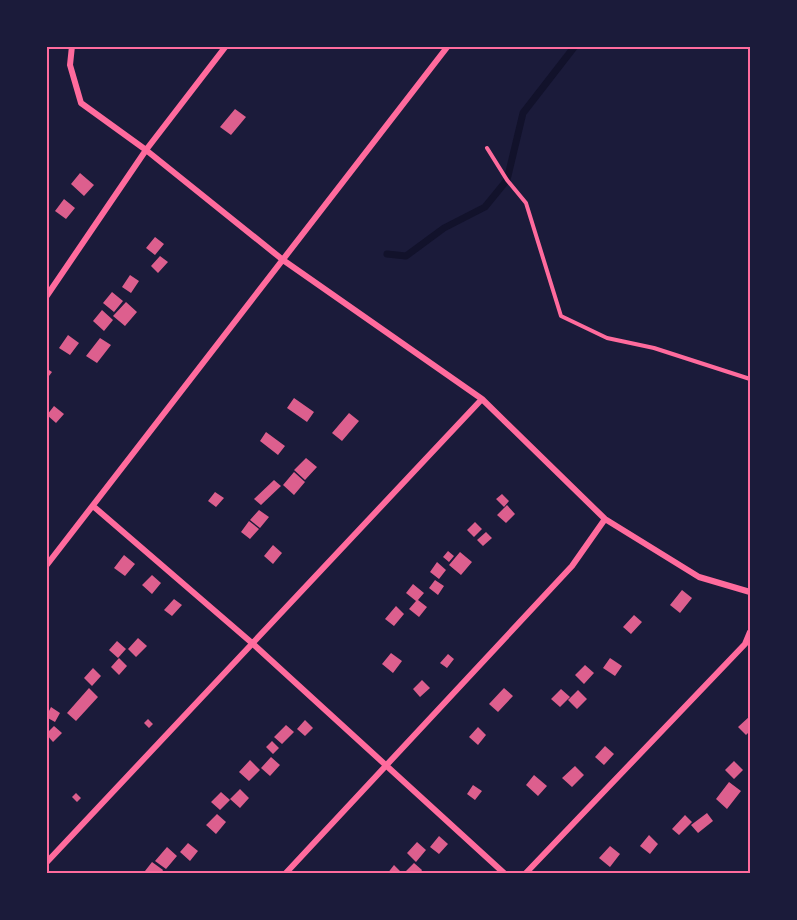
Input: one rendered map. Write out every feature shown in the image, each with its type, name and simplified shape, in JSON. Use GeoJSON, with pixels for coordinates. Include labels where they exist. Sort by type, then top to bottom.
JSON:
{"type":"FeatureCollection","features":[{"type":"Feature","properties":{"kind":"street"},"geometry":{"type":"LineString","coordinates":[[72,46],[70,65],[81,103],[146,150],[283,260],[482,399],[605,519],[699,577],[750,592]]}},
{"type":"Feature","properties":{"kind":"street"},"geometry":{"type":"LineString","coordinates":[[46,297],[146,150],[226,46]]}},
{"type":"Feature","properties":{"kind":"street"},"geometry":{"type":"LineString","coordinates":[[46,566],[448,46]]}},
{"type":"Feature","properties":{"kind":"street"},"geometry":{"type":"LineString","coordinates":[[46,863],[482,399]]}},
{"type":"Feature","properties":{"kind":"street"},"geometry":{"type":"LineString","coordinates":[[93,506],[252,644],[505,873]]}},
{"type":"Feature","properties":{"kind":"street"},"geometry":{"type":"LineString","coordinates":[[285,873],[572,566],[605,519]]}},
{"type":"Feature","properties":{"kind":"street"},"geometry":{"type":"LineString","coordinates":[[525,873],[745,644],[750,632]]}},
{"type":"Feature","properties":{"kind":"path"},"geometry":{"type":"LineString","coordinates":[[487,148],[507,180],[526,203],[561,316],[607,338],[654,348],[750,379]]}},
{"type":"Feature","properties":{"kind":"building"},"geometry":{"type":"Polygon","coordinates":[[[235,109],[246,117],[231,135],[220,127],[235,109]]]}},
{"type":"Feature","properties":{"kind":"building"},"geometry":{"type":"Polygon","coordinates":[[[80,173],[94,185],[84,196],[71,184],[80,173]]]}},
{"type":"Feature","properties":{"kind":"building"},"geometry":{"type":"Polygon","coordinates":[[[64,199],[75,208],[66,219],[55,211],[64,199]]]}},
{"type":"Feature","properties":{"kind":"building"},"geometry":{"type":"Polygon","coordinates":[[[155,237],[164,244],[155,255],[146,248],[155,237]]]}},
{"type":"Feature","properties":{"kind":"building"},"geometry":{"type":"Polygon","coordinates":[[[160,256],[168,262],[158,273],[151,266],[160,256]]]}},
{"type":"Feature","properties":{"kind":"building"},"geometry":{"type":"Polygon","coordinates":[[[130,275],[139,281],[131,293],[122,287],[130,275]]]}},
{"type":"Feature","properties":{"kind":"building"},"geometry":{"type":"Polygon","coordinates":[[[112,292],[123,301],[114,312],[103,303],[112,292]]]}},
{"type":"Feature","properties":{"kind":"building"},"geometry":{"type":"Polygon","coordinates":[[[126,302],[137,312],[125,326],[113,316],[126,302]]]}},
{"type":"Feature","properties":{"kind":"building"},"geometry":{"type":"Polygon","coordinates":[[[102,310],[113,320],[104,331],[93,321],[102,310]]]}},
{"type":"Feature","properties":{"kind":"building"},"geometry":{"type":"Polygon","coordinates":[[[68,335],[79,343],[70,355],[59,348],[68,335]]]}},
{"type":"Feature","properties":{"kind":"building"},"geometry":{"type":"Polygon","coordinates":[[[100,338],[111,345],[97,363],[86,356],[100,338]]]}},
{"type":"Feature","properties":{"kind":"building"},"geometry":{"type":"Polygon","coordinates":[[[46,368],[52,372],[46,380],[46,368]]]}},
{"type":"Feature","properties":{"kind":"building"},"geometry":{"type":"Polygon","coordinates":[[[294,398],[314,412],[307,422],[287,408],[294,398]]]}},
{"type":"Feature","properties":{"kind":"building"},"geometry":{"type":"Polygon","coordinates":[[[54,406],[64,414],[56,423],[47,415],[54,406]]]}},
{"type":"Feature","properties":{"kind":"building"},"geometry":{"type":"Polygon","coordinates":[[[349,413],[359,421],[342,441],[332,433],[349,413]]]}},
{"type":"Feature","properties":{"kind":"building"},"geometry":{"type":"Polygon","coordinates":[[[266,432],[285,446],[278,455],[260,441],[266,432]]]}},
{"type":"Feature","properties":{"kind":"building"},"geometry":{"type":"Polygon","coordinates":[[[306,458],[317,467],[305,480],[294,470],[306,458]]]}},
{"type":"Feature","properties":{"kind":"building"},"geometry":{"type":"Polygon","coordinates":[[[294,472],[305,482],[294,495],[283,485],[294,472]]]}},
{"type":"Feature","properties":{"kind":"building"},"geometry":{"type":"Polygon","coordinates":[[[274,480],[281,486],[261,505],[254,499],[274,480]]]}},
{"type":"Feature","properties":{"kind":"building"},"geometry":{"type":"Polygon","coordinates":[[[215,492],[224,498],[216,507],[208,501],[215,492]]]}},
{"type":"Feature","properties":{"kind":"building"},"geometry":{"type":"Polygon","coordinates":[[[502,494],[509,501],[504,507],[496,499],[502,494]]]}},
{"type":"Feature","properties":{"kind":"building"},"geometry":{"type":"Polygon","coordinates":[[[507,505],[515,514],[506,523],[497,515],[507,505]]]}},
{"type":"Feature","properties":{"kind":"building"},"geometry":{"type":"Polygon","coordinates":[[[259,510],[269,517],[260,528],[250,520],[259,510]]]}},
{"type":"Feature","properties":{"kind":"building"},"geometry":{"type":"Polygon","coordinates":[[[249,521],[259,529],[250,539],[241,532],[249,521]]]}},
{"type":"Feature","properties":{"kind":"building"},"geometry":{"type":"Polygon","coordinates":[[[475,522],[482,529],[474,537],[467,530],[475,522]]]}},
{"type":"Feature","properties":{"kind":"building"},"geometry":{"type":"Polygon","coordinates":[[[486,532],[492,538],[483,546],[477,540],[486,532]]]}},
{"type":"Feature","properties":{"kind":"building"},"geometry":{"type":"Polygon","coordinates":[[[273,545],[282,553],[273,564],[264,556],[273,545]]]}},
{"type":"Feature","properties":{"kind":"building"},"geometry":{"type":"Polygon","coordinates":[[[448,551],[454,556],[449,562],[443,557],[448,551]]]}},
{"type":"Feature","properties":{"kind":"building"},"geometry":{"type":"Polygon","coordinates":[[[460,552],[472,562],[461,575],[449,565],[460,552]]]}},
{"type":"Feature","properties":{"kind":"building"},"geometry":{"type":"Polygon","coordinates":[[[124,555],[135,564],[125,576],[114,568],[124,555]]]}},
{"type":"Feature","properties":{"kind":"building"},"geometry":{"type":"Polygon","coordinates":[[[437,562],[446,570],[439,579],[430,572],[437,562]]]}},
{"type":"Feature","properties":{"kind":"building"},"geometry":{"type":"Polygon","coordinates":[[[152,575],[161,583],[152,594],[142,585],[152,575]]]}},
{"type":"Feature","properties":{"kind":"building"},"geometry":{"type":"Polygon","coordinates":[[[435,580],[444,586],[438,595],[429,588],[435,580]]]}},
{"type":"Feature","properties":{"kind":"building"},"geometry":{"type":"Polygon","coordinates":[[[413,584],[424,593],[418,600],[427,607],[419,617],[409,609],[416,601],[406,593],[413,584]]]}},
{"type":"Feature","properties":{"kind":"building"},"geometry":{"type":"Polygon","coordinates":[[[682,590],[692,598],[680,613],[670,605],[682,590]]]}},
{"type":"Feature","properties":{"kind":"building"},"geometry":{"type":"Polygon","coordinates":[[[174,599],[182,605],[172,616],[164,610],[174,599]]]}},
{"type":"Feature","properties":{"kind":"building"},"geometry":{"type":"Polygon","coordinates":[[[396,606],[404,614],[394,626],[385,619],[396,606]]]}},
{"type":"Feature","properties":{"kind":"building"},"geometry":{"type":"Polygon","coordinates":[[[634,615],[642,622],[631,634],[623,627],[634,615]]]}},
{"type":"Feature","properties":{"kind":"building"},"geometry":{"type":"Polygon","coordinates":[[[138,638],[147,646],[136,657],[128,649],[138,638]]]}},
{"type":"Feature","properties":{"kind":"building"},"geometry":{"type":"Polygon","coordinates":[[[117,641],[126,649],[118,658],[109,650],[117,641]]]}},
{"type":"Feature","properties":{"kind":"building"},"geometry":{"type":"Polygon","coordinates":[[[391,653],[402,661],[393,673],[382,664],[391,653]]]}},
{"type":"Feature","properties":{"kind":"building"},"geometry":{"type":"Polygon","coordinates":[[[448,654],[454,659],[447,668],[440,663],[448,654]]]}},
{"type":"Feature","properties":{"kind":"building"},"geometry":{"type":"Polygon","coordinates":[[[119,658],[127,666],[119,675],[111,667],[119,658]]]}},
{"type":"Feature","properties":{"kind":"building"},"geometry":{"type":"Polygon","coordinates":[[[610,658],[622,666],[615,676],[603,668],[610,658]]]}},
{"type":"Feature","properties":{"kind":"building"},"geometry":{"type":"Polygon","coordinates":[[[585,665],[594,673],[584,684],[575,675],[585,665]]]}},
{"type":"Feature","properties":{"kind":"building"},"geometry":{"type":"Polygon","coordinates":[[[93,668],[101,676],[92,686],[84,678],[93,668]]]}},
{"type":"Feature","properties":{"kind":"building"},"geometry":{"type":"Polygon","coordinates":[[[422,680],[430,688],[420,697],[413,689],[422,680]]]}},
{"type":"Feature","properties":{"kind":"building"},"geometry":{"type":"Polygon","coordinates":[[[89,688],[98,697],[76,721],[67,713],[89,688]]]}},
{"type":"Feature","properties":{"kind":"building"},"geometry":{"type":"Polygon","coordinates":[[[504,688],[513,696],[498,712],[489,704],[504,688]]]}},
{"type":"Feature","properties":{"kind":"building"},"geometry":{"type":"Polygon","coordinates":[[[561,689],[570,697],[560,707],[551,699],[561,689]]]}},
{"type":"Feature","properties":{"kind":"building"},"geometry":{"type":"Polygon","coordinates":[[[578,690],[587,699],[577,709],[568,700],[578,690]]]}},
{"type":"Feature","properties":{"kind":"building"},"geometry":{"type":"Polygon","coordinates":[[[51,707],[60,713],[55,722],[46,717],[51,707]]]}},
{"type":"Feature","properties":{"kind":"building"},"geometry":{"type":"Polygon","coordinates":[[[750,716],[750,731],[746,735],[738,727],[750,716]]]}},
{"type":"Feature","properties":{"kind":"building"},"geometry":{"type":"Polygon","coordinates":[[[148,719],[153,724],[149,728],[144,723],[148,719]]]}},
{"type":"Feature","properties":{"kind":"building"},"geometry":{"type":"Polygon","coordinates":[[[305,720],[313,728],[305,736],[297,729],[305,720]]]}},
{"type":"Feature","properties":{"kind":"building"},"geometry":{"type":"Polygon","coordinates":[[[286,725],[294,732],[282,744],[274,737],[286,725]]]}},
{"type":"Feature","properties":{"kind":"building"},"geometry":{"type":"Polygon","coordinates":[[[54,726],[62,733],[53,742],[46,734],[54,726]]]}},
{"type":"Feature","properties":{"kind":"building"},"geometry":{"type":"Polygon","coordinates":[[[478,727],[486,735],[478,745],[469,737],[478,727]]]}},
{"type":"Feature","properties":{"kind":"building"},"geometry":{"type":"Polygon","coordinates":[[[272,741],[279,748],[273,754],[266,747],[272,741]]]}},
{"type":"Feature","properties":{"kind":"building"},"geometry":{"type":"Polygon","coordinates":[[[605,746],[614,754],[604,765],[595,757],[605,746]]]}},
{"type":"Feature","properties":{"kind":"building"},"geometry":{"type":"Polygon","coordinates":[[[271,757],[280,765],[270,776],[261,768],[271,757]]]}},
{"type":"Feature","properties":{"kind":"building"},"geometry":{"type":"Polygon","coordinates":[[[250,760],[260,770],[249,781],[239,772],[250,760]]]}},
{"type":"Feature","properties":{"kind":"building"},"geometry":{"type":"Polygon","coordinates":[[[734,761],[743,770],[734,779],[725,770],[734,761]]]}},
{"type":"Feature","properties":{"kind":"building"},"geometry":{"type":"Polygon","coordinates":[[[575,766],[584,775],[572,787],[562,778],[575,766]]]}},
{"type":"Feature","properties":{"kind":"building"},"geometry":{"type":"Polygon","coordinates":[[[534,775],[547,786],[538,796],[526,785],[534,775]]]}},
{"type":"Feature","properties":{"kind":"building"},"geometry":{"type":"Polygon","coordinates":[[[729,782],[741,791],[727,809],[716,799],[729,782]]]}},
{"type":"Feature","properties":{"kind":"building"},"geometry":{"type":"Polygon","coordinates":[[[473,785],[482,791],[475,800],[467,794],[473,785]]]}},
{"type":"Feature","properties":{"kind":"building"},"geometry":{"type":"Polygon","coordinates":[[[240,789],[249,798],[240,808],[230,799],[240,789]]]}},
{"type":"Feature","properties":{"kind":"building"},"geometry":{"type":"Polygon","coordinates":[[[221,792],[230,800],[220,810],[211,802],[221,792]]]}},
{"type":"Feature","properties":{"kind":"building"},"geometry":{"type":"Polygon","coordinates":[[[76,793],[81,798],[77,802],[72,797],[76,793]]]}},
{"type":"Feature","properties":{"kind":"building"},"geometry":{"type":"Polygon","coordinates":[[[707,813],[713,821],[698,833],[691,825],[707,813]]]}},
{"type":"Feature","properties":{"kind":"building"},"geometry":{"type":"Polygon","coordinates":[[[217,814],[226,822],[216,834],[206,825],[217,814]]]}},
{"type":"Feature","properties":{"kind":"building"},"geometry":{"type":"Polygon","coordinates":[[[685,815],[692,822],[679,835],[672,829],[685,815]]]}},
{"type":"Feature","properties":{"kind":"building"},"geometry":{"type":"Polygon","coordinates":[[[649,835],[658,844],[650,854],[640,846],[649,835]]]}},
{"type":"Feature","properties":{"kind":"building"},"geometry":{"type":"Polygon","coordinates":[[[439,836],[448,844],[439,854],[430,847],[439,836]]]}},
{"type":"Feature","properties":{"kind":"building"},"geometry":{"type":"Polygon","coordinates":[[[417,842],[426,850],[416,862],[407,853],[417,842]]]}},
{"type":"Feature","properties":{"kind":"building"},"geometry":{"type":"Polygon","coordinates":[[[188,843],[198,851],[190,861],[180,852],[188,843]]]}},
{"type":"Feature","properties":{"kind":"building"},"geometry":{"type":"Polygon","coordinates":[[[610,846],[620,854],[610,867],[599,858],[610,846]]]}},
{"type":"Feature","properties":{"kind":"building"},"geometry":{"type":"Polygon","coordinates":[[[167,847],[177,856],[166,869],[155,861],[167,847]]]}},
{"type":"Feature","properties":{"kind":"building"},"geometry":{"type":"Polygon","coordinates":[[[152,862],[163,870],[161,874],[149,874],[145,871],[152,862]]]}},
{"type":"Feature","properties":{"kind":"building"},"geometry":{"type":"Polygon","coordinates":[[[414,863],[422,870],[420,874],[406,874],[405,872],[414,863]]]}},
{"type":"Feature","properties":{"kind":"building"},"geometry":{"type":"Polygon","coordinates":[[[394,865],[403,874],[387,874],[394,865]]]}},
{"type":"Feature","properties":{"kind":"waterway"},"geometry":{"type":"LineString","coordinates":[[387,254],[406,256],[444,228],[485,207],[507,180],[523,113],[575,46]]}}]}
